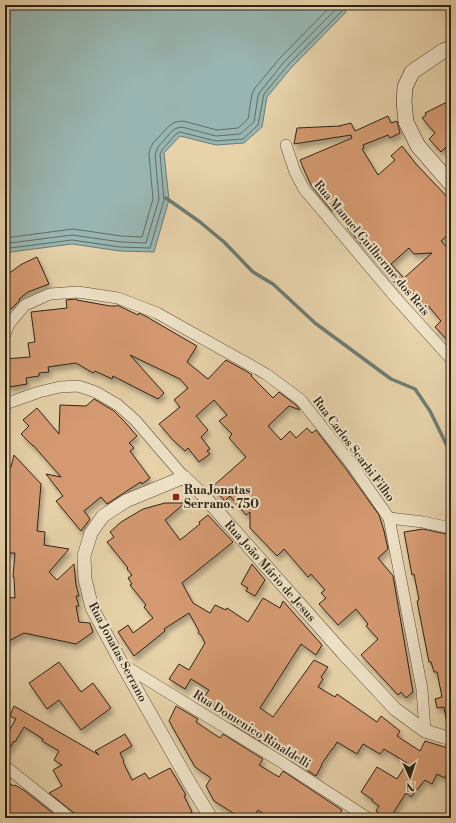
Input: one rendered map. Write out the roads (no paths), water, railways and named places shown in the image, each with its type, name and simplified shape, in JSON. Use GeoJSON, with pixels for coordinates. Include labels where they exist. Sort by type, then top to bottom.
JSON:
{"type":"FeatureCollection","features":[{"type":"Feature","properties":{"kind":"main road"},"geometry":{"type":"LineString","coordinates":[[451,48],[443,51],[412,72],[404,87],[404,102],[406,122],[418,146],[451,184]]}},
{"type":"Feature","properties":{"kind":"street","name":"Rua Manuel Guilherme dos Reis"},"geometry":{"type":"LineString","coordinates":[[286,145],[295,172],[304,189],[451,359]]}},
{"type":"Feature","properties":{"kind":"street","name":"Rua Carlos Scarbi Filho"},"geometry":{"type":"LineString","coordinates":[[5,334],[9,324],[25,306],[50,294],[78,292],[118,298],[157,313],[266,374],[301,400],[352,465],[389,518],[422,689],[425,731]]}},
{"type":"Feature","properties":{"kind":"street","name":"Rua João Mário de Jesus"},"geometry":{"type":"LineString","coordinates":[[5,404],[39,392],[60,387],[78,386],[96,392],[118,405],[135,420],[184,477],[202,494],[343,654],[396,709],[425,731],[451,739]]}},
{"type":"Feature","properties":{"kind":"street","name":"Rua Jonatas Serrano"},"geometry":{"type":"LineString","coordinates":[[184,477],[126,501],[103,516],[91,533],[84,556],[85,579],[92,608],[122,664],[211,818]]}},
{"type":"Feature","properties":{"kind":"street"},"geometry":{"type":"LineString","coordinates":[[389,518],[423,522],[451,528]]}},
{"type":"Feature","properties":{"kind":"street","name":"Rua Domenico Rinaldelli"},"geometry":{"type":"LineString","coordinates":[[122,664],[278,760],[368,818]]}},
{"type":"Feature","properties":{"kind":"street"},"geometry":{"type":"LineString","coordinates":[[5,766],[70,818]]}},
{"type":"Feature","properties":{"kind":"water"},"geometry":{"type":"Polygon","coordinates":[[[5,5],[348,5],[345,13],[291,68],[267,97],[262,127],[244,143],[216,145],[180,136],[164,153],[169,200],[154,252],[120,251],[72,244],[11,252],[5,258],[5,5]]]}},
{"type":"Feature","properties":{"kind":"waterway"},"geometry":{"type":"LineString","coordinates":[[166,198],[200,222],[224,242],[253,272],[273,284],[315,323],[391,379],[415,389],[430,411],[451,454]]}},
{"type":"Feature","properties":{"kind":"place","name":"Rua Jonatas Serrano, 750"},"geometry":{"type":"Point","coordinates":[176,497]}}]}
